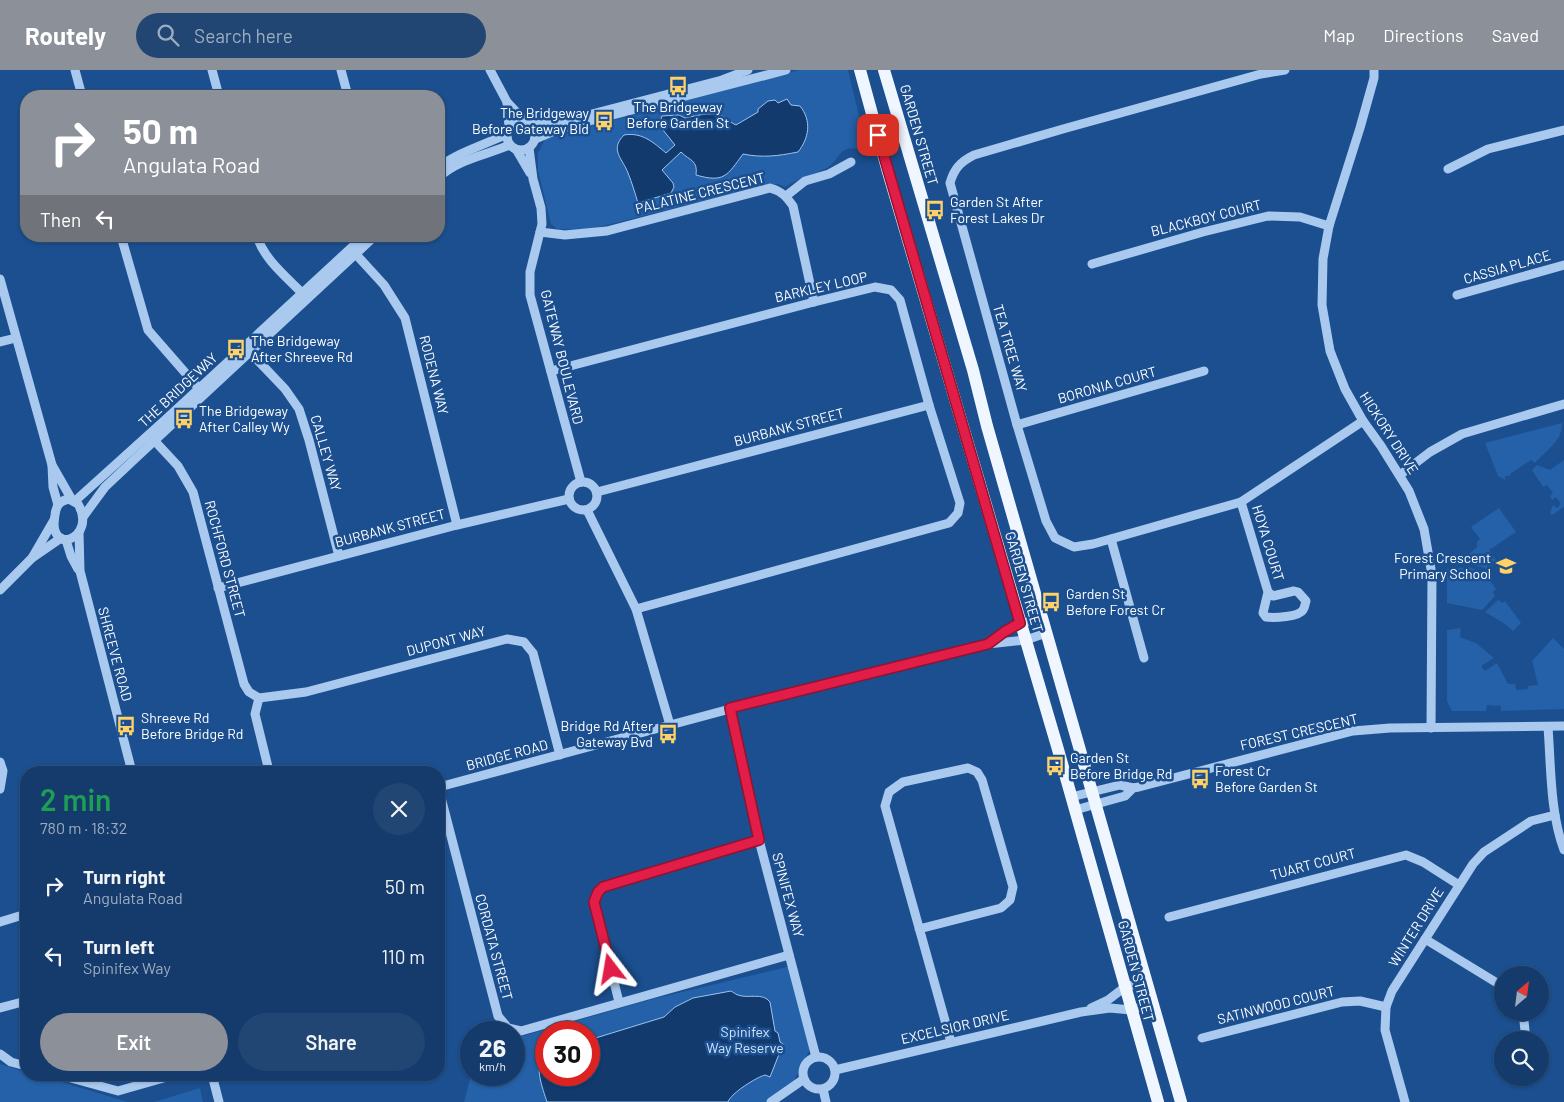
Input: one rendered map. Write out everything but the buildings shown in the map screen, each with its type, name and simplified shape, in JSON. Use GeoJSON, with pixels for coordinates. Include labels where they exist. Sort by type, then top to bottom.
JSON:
{"type":"FeatureCollection","features":[{"type":"Feature","properties":{"kind":"main road","name":"GARDEN STREET"},"geometry":{"type":"LineString","coordinates":[[860,70],[1158,1102]]}},
{"type":"Feature","properties":{"kind":"main road","name":"GARDEN STREET"},"geometry":{"type":"LineString","coordinates":[[885,70],[973,370],[987,426],[1181,1102]]}},
{"type":"Feature","properties":{"kind":"street"},"geometry":{"type":"LineString","coordinates":[[75,70],[80,90]]}},
{"type":"Feature","properties":{"kind":"street"},"geometry":{"type":"LineString","coordinates":[[212,70],[217,90]]}},
{"type":"Feature","properties":{"kind":"street"},"geometry":{"type":"LineString","coordinates":[[341,70],[346,90]]}},
{"type":"Feature","properties":{"kind":"street"},"geometry":{"type":"LineString","coordinates":[[490,70],[507,102],[535,132],[535,139]]}},
{"type":"Feature","properties":{"kind":"street"},"geometry":{"type":"LineString","coordinates":[[445,163],[508,131],[517,122],[529,124],[565,121],[722,80],[748,70]]}},
{"type":"Feature","properties":{"kind":"street"},"geometry":{"type":"LineString","coordinates":[[445,172],[468,160],[513,147],[525,150],[529,148],[535,139],[559,129],[786,70]]}},
{"type":"Feature","properties":{"kind":"street","name":"TEA TREE WAY"},"geometry":{"type":"LineString","coordinates":[[1284,70],[1261,74],[1063,128],[974,155],[963,160],[956,167],[950,183],[1017,425],[1046,521],[1055,538],[1074,547],[1111,539],[1241,502],[1363,421]]}},
{"type":"Feature","properties":{"kind":"street","name":"HICKORY DRIVE"},"geometry":{"type":"LineString","coordinates":[[1374,70],[1374,78],[1360,128],[1329,226],[1323,260],[1322,305],[1330,351],[1345,389],[1363,421],[1400,475],[1409,491],[1424,529],[1432,575],[1431,728]]}},
{"type":"Feature","properties":{"kind":"street"},"geometry":{"type":"LineString","coordinates":[[507,102],[508,131],[513,147]]}},
{"type":"Feature","properties":{"kind":"street"},"geometry":{"type":"LineString","coordinates":[[1448,169],[1488,149],[1563,133]]}},
{"type":"Feature","properties":{"kind":"street","name":"GATEWAY BOULEVARD"},"geometry":{"type":"LineString","coordinates":[[513,147],[525,163],[533,179]]}},
{"type":"Feature","properties":{"kind":"street","name":"GATEWAY BOULEVARD"},"geometry":{"type":"LineString","coordinates":[[529,148],[533,179],[541,208],[542,224],[530,272],[530,295],[581,482]]}},
{"type":"Feature","properties":{"kind":"street"},"geometry":{"type":"LineString","coordinates":[[814,302],[793,206],[786,196],[805,181],[829,174],[850,162]]}},
{"type":"Feature","properties":{"kind":"street","name":"PALATINE CRESCENT"},"geometry":{"type":"LineString","coordinates":[[540,232],[564,235],[607,231],[770,188],[778,190],[786,196]]}},
{"type":"Feature","properties":{"kind":"street","name":"BLACKBOY COURT"},"geometry":{"type":"LineString","coordinates":[[1092,264],[1203,232],[1268,216],[1300,217],[1329,226]]}},
{"type":"Feature","properties":{"kind":"street"},"geometry":{"type":"LineString","coordinates":[[123,242],[148,330],[202,391]]}},
{"type":"Feature","properties":{"kind":"street"},"geometry":{"type":"LineString","coordinates":[[260,242],[263,250],[304,296]]}},
{"type":"Feature","properties":{"kind":"street","name":"THE BRIDGEWAY"},"geometry":{"type":"LineString","coordinates":[[353,251],[360,242]]}},
{"type":"Feature","properties":{"kind":"street","name":"THE BRIDGEWAY"},"geometry":{"type":"LineString","coordinates":[[83,517],[105,487],[152,438],[353,251],[366,242]]}},
{"type":"Feature","properties":{"kind":"street","name":"RODENA WAY"},"geometry":{"type":"LineString","coordinates":[[353,251],[384,285],[405,318],[457,524]]}},
{"type":"Feature","properties":{"kind":"street","name":"CASSIA PLACE"},"geometry":{"type":"LineString","coordinates":[[1457,295],[1564,265]]}},
{"type":"Feature","properties":{"kind":"street"},"geometry":{"type":"LineString","coordinates":[[0,279],[52,465],[53,487],[58,505]]}},
{"type":"Feature","properties":{"kind":"street","name":"BARKLEY LOOP"},"geometry":{"type":"LineString","coordinates":[[551,371],[875,287],[891,290],[900,300],[929,405],[960,503],[958,513],[948,523],[636,609]]}},
{"type":"Feature","properties":{"kind":"street"},"geometry":{"type":"LineString","coordinates":[[0,342],[16,338]]}},
{"type":"Feature","properties":{"kind":"street","name":"CALLEY WAY"},"geometry":{"type":"LineString","coordinates":[[248,349],[284,389],[299,409],[309,440],[339,556]]}},
{"type":"Feature","properties":{"kind":"street","name":"BORONIA COURT"},"geometry":{"type":"LineString","coordinates":[[1017,425],[1204,371]]}},
{"type":"Feature","properties":{"kind":"street"},"geometry":{"type":"LineString","coordinates":[[1400,475],[1430,452],[1462,434],[1564,404]]}},
{"type":"Feature","properties":{"kind":"street","name":"BURBANK STREET"},"geometry":{"type":"LineString","coordinates":[[597,492],[929,405]]}},
{"type":"Feature","properties":{"kind":"street","name":"THE BRIDGEWAY"},"geometry":{"type":"LineString","coordinates":[[74,500],[152,438]]}},
{"type":"Feature","properties":{"kind":"street","name":"ROCHFORD STREET"},"geometry":{"type":"LineString","coordinates":[[152,438],[178,466],[193,492],[244,684],[249,692],[259,698]]}},
{"type":"Feature","properties":{"kind":"street"},"geometry":{"type":"LineString","coordinates":[[52,465],[81,508],[83,517]]}},
{"type":"Feature","properties":{"kind":"street"},"geometry":{"type":"LineString","coordinates":[[581,482],[591,484],[597,492],[597,502],[588,510],[578,509],[573,506],[569,499],[574,485],[581,482]]}},
{"type":"Feature","properties":{"kind":"street","name":"BURBANK STREET"},"geometry":{"type":"LineString","coordinates":[[218,588],[457,524],[569,499]]}},
{"type":"Feature","properties":{"kind":"street"},"geometry":{"type":"LineString","coordinates":[[32,558],[54,520],[58,505],[63,500],[74,500]]}},
{"type":"Feature","properties":{"kind":"street","name":"HOYA COURT"},"geometry":{"type":"LineString","coordinates":[[1241,502],[1268,592],[1263,613],[1266,616],[1276,618],[1304,610],[1306,601],[1298,592],[1294,591],[1273,596],[1268,592]]}},
{"type":"Feature","properties":{"kind":"street"},"geometry":{"type":"LineString","coordinates":[[588,510],[636,609],[670,725]]}},
{"type":"Feature","properties":{"kind":"street","name":"SHREEVE ROAD"},"geometry":{"type":"LineString","coordinates":[[83,517],[79,532],[80,571],[130,766]]}},
{"type":"Feature","properties":{"kind":"street","name":"SHREEVE ROAD"},"geometry":{"type":"LineString","coordinates":[[54,520],[54,528],[57,535],[63,539],[80,571]]}},
{"type":"Feature","properties":{"kind":"street"},"geometry":{"type":"LineString","coordinates":[[0,590],[32,558],[63,539],[71,539],[79,532]]}},
{"type":"Feature","properties":{"kind":"street"},"geometry":{"type":"LineString","coordinates":[[1111,539],[1144,658]]}},
{"type":"Feature","properties":{"kind":"street","name":"BRIDGE ROAD"},"geometry":{"type":"LineString","coordinates":[[988,644],[1020,623],[1042,616]]}},
{"type":"Feature","properties":{"kind":"street","name":"BRIDGE ROAD"},"geometry":{"type":"LineString","coordinates":[[445,787],[730,708],[988,644],[1026,640],[1046,633]]}},
{"type":"Feature","properties":{"kind":"street","name":"DUPONT WAY"},"geometry":{"type":"LineString","coordinates":[[259,698],[306,692],[508,639],[524,642],[533,653],[560,755]]}},
{"type":"Feature","properties":{"kind":"street"},"geometry":{"type":"LineString","coordinates":[[259,698],[255,714],[268,766]]}},
{"type":"Feature","properties":{"kind":"street","name":"SPINIFEX WAY"},"geometry":{"type":"LineString","coordinates":[[730,708],[759,840],[816,1057]]}},
{"type":"Feature","properties":{"kind":"street","name":"FOREST CRESCENT"},"geometry":{"type":"LineString","coordinates":[[1071,797],[1120,785],[1133,788],[1353,731],[1390,728],[1564,726]]}},
{"type":"Feature","properties":{"kind":"street"},"geometry":{"type":"LineString","coordinates":[[1548,727],[1555,815],[1564,850]]}},
{"type":"Feature","properties":{"kind":"street"},"geometry":{"type":"LineString","coordinates":[[0,762],[3,771],[0,789]]}},
{"type":"Feature","properties":{"kind":"street"},"geometry":{"type":"LineString","coordinates":[[919,929],[1001,908],[1010,900],[1013,887],[982,780],[977,772],[968,768],[903,782],[889,792],[885,806],[919,929],[951,1042]]}},
{"type":"Feature","properties":{"kind":"street","name":"FOREST CRESCENT"},"geometry":{"type":"LineString","coordinates":[[1075,810],[1125,796],[1133,788]]}},
{"type":"Feature","properties":{"kind":"street","name":"CORDATA STREET"},"geometry":{"type":"LineString","coordinates":[[445,812],[498,1016],[508,1028],[521,1031],[789,955]]}},
{"type":"Feature","properties":{"kind":"street","name":"WINTER DRIVE"},"geometry":{"type":"LineString","coordinates":[[1405,1102],[1385,1030],[1386,1007],[1392,991],[1459,885],[1473,864],[1484,852],[1531,821],[1555,815]]}},
{"type":"Feature","properties":{"kind":"street"},"geometry":{"type":"LineString","coordinates":[[619,1002],[594,902],[598,892],[603,887],[759,840]]}},
{"type":"Feature","properties":{"kind":"street","name":"TUART COURT"},"geometry":{"type":"LineString","coordinates":[[1169,917],[1406,855],[1423,862],[1459,885]]}},
{"type":"Feature","properties":{"kind":"street"},"geometry":{"type":"LineString","coordinates":[[0,922],[20,916]]}},
{"type":"Feature","properties":{"kind":"street"},"geometry":{"type":"LineString","coordinates":[[1425,939],[1494,981]]}},
{"type":"Feature","properties":{"kind":"street","name":"EXCELSIOR DRIVE"},"geometry":{"type":"LineString","coordinates":[[1081,1012],[1108,1000],[1124,987],[1147,981]]}},
{"type":"Feature","properties":{"kind":"street","name":"SATINWOOD COURT"},"geometry":{"type":"LineString","coordinates":[[1202,1038],[1342,1002],[1360,1001],[1386,1007]]}},
{"type":"Feature","properties":{"kind":"street"},"geometry":{"type":"LineString","coordinates":[[0,1008],[20,1003]]}},
{"type":"Feature","properties":{"kind":"street","name":"EXCELSIOR DRIVE"},"geometry":{"type":"LineString","coordinates":[[835,1070],[1081,1012],[1110,1008],[1131,1010],[1153,1003]]}},
{"type":"Feature","properties":{"kind":"street"},"geometry":{"type":"LineString","coordinates":[[0,1054],[11,1062],[20,1064]]}},
{"type":"Feature","properties":{"kind":"street"},"geometry":{"type":"LineString","coordinates":[[816,1057],[827,1060],[835,1070],[833,1082],[823,1089],[812,1088],[804,1080],[803,1068],[816,1057]]}},
{"type":"Feature","properties":{"kind":"street"},"geometry":{"type":"LineString","coordinates":[[771,1102],[804,1080]]}},
{"type":"Feature","properties":{"kind":"street"},"geometry":{"type":"LineString","coordinates":[[82,1081],[118,1091],[153,1081]]}},
{"type":"Feature","properties":{"kind":"street"},"geometry":{"type":"LineString","coordinates":[[214,1081],[219,1102]]}},
{"type":"Feature","properties":{"kind":"street"},"geometry":{"type":"LineString","coordinates":[[823,1089],[826,1102]]}},
{"type":"Feature","properties":{"kind":"green space"},"geometry":{"type":"Polygon","coordinates":[[[799,70],[848,70],[867,149],[844,150],[827,168],[785,187],[778,184],[769,184],[587,230],[557,229],[551,224],[538,171],[538,153],[545,139],[799,70]]]}},
{"type":"Feature","properties":{"kind":"green space"},"geometry":{"type":"Polygon","coordinates":[[[1562,423],[1562,429],[1557,440],[1535,463],[1531,460],[1510,474],[1510,476],[1505,476],[1505,480],[1498,476],[1485,443],[1562,423]]]}},
{"type":"Feature","properties":{"kind":"green space"},"geometry":{"type":"Polygon","coordinates":[[[1564,460],[1564,507],[1552,515],[1550,513],[1553,505],[1557,508],[1561,504],[1556,497],[1552,500],[1550,496],[1553,493],[1547,485],[1543,487],[1532,470],[1537,465],[1550,470],[1564,460]]]}},
{"type":"Feature","properties":{"kind":"green space"},"geometry":{"type":"Polygon","coordinates":[[[1499,508],[1516,532],[1489,550],[1497,562],[1487,569],[1471,564],[1466,557],[1477,547],[1477,542],[1480,539],[1471,527],[1499,508]]]}},
{"type":"Feature","properties":{"kind":"green space"},"geometry":{"type":"Polygon","coordinates":[[[1469,567],[1485,573],[1496,589],[1493,592],[1495,596],[1482,610],[1447,603],[1447,569],[1469,567]]]}},
{"type":"Feature","properties":{"kind":"green space"},"geometry":{"type":"Polygon","coordinates":[[[1498,600],[1503,603],[1505,601],[1521,623],[1513,631],[1485,612],[1498,600]]]}},
{"type":"Feature","properties":{"kind":"green space"},"geometry":{"type":"Polygon","coordinates":[[[1461,628],[1460,637],[1476,643],[1494,658],[1481,666],[1485,671],[1497,663],[1508,684],[1515,684],[1516,690],[1528,689],[1528,686],[1538,685],[1532,661],[1553,638],[1564,649],[1564,709],[1501,711],[1501,706],[1487,705],[1486,711],[1452,711],[1447,701],[1447,630],[1461,628]]]}},
{"type":"Feature","properties":{"kind":"green space","name":"Spinifex Way Reserve"},"geometry":{"type":"Polygon","coordinates":[[[791,966],[811,1047],[792,1085],[766,1102],[464,1102],[468,1086],[525,1086],[525,1035],[535,1033],[535,1086],[600,1086],[600,1021],[576,1021],[653,999],[791,966]]]}},
{"type":"Feature","properties":{"kind":"green space"},"geometry":{"type":"Polygon","coordinates":[[[0,1064],[20,1070],[20,1081],[58,1081],[128,1102],[0,1102],[0,1064]]]}},
{"type":"Feature","properties":{"kind":"green space"},"geometry":{"type":"Polygon","coordinates":[[[200,1088],[203,1102],[154,1102],[200,1088]]]}},
{"type":"Feature","properties":{"kind":"shaded area"},"geometry":{"type":"Polygon","coordinates":[[[787,99],[791,105],[800,106],[808,123],[805,141],[798,152],[770,156],[743,154],[733,168],[724,176],[713,178],[696,175],[695,164],[681,152],[662,170],[673,183],[674,187],[671,193],[638,203],[628,173],[617,150],[620,140],[624,135],[642,136],[666,153],[675,145],[659,125],[662,116],[679,115],[685,118],[713,114],[722,116],[736,125],[758,112],[758,109],[768,101],[775,100],[778,103],[787,99]]]}},
{"type":"Feature","properties":{"kind":"shaded area"},"geometry":{"type":"Polygon","coordinates":[[[731,991],[742,996],[763,997],[770,1002],[775,1031],[778,1033],[780,1042],[783,1044],[770,1077],[761,1076],[739,1090],[728,1102],[547,1102],[542,1086],[600,1086],[600,1037],[664,1017],[675,1007],[693,998],[731,991]]]}},
{"type":"Feature","properties":{"kind":"place","name":"The Bridgeway Before Garden St"},"geometry":{"type":"Point","coordinates":[678,86]}},
{"type":"Feature","properties":{"kind":"place","name":"The Bridgeway Before Gateway Bld"},"geometry":{"type":"Point","coordinates":[604,121]}},
{"type":"Feature","properties":{"kind":"place","name":"Garden St After Forest Lakes Dr"},"geometry":{"type":"Point","coordinates":[935,210]}},
{"type":"Feature","properties":{"kind":"place","name":"The Bridgeway After Shreeve Rd"},"geometry":{"type":"Point","coordinates":[236,349]}},
{"type":"Feature","properties":{"kind":"place","name":"The Bridgeway After Calley Wy"},"geometry":{"type":"Point","coordinates":[184,419]}},
{"type":"Feature","properties":{"kind":"place","name":"Forest Crescent Primary School"},"geometry":{"type":"Point","coordinates":[1506,566]}},
{"type":"Feature","properties":{"kind":"place","name":"Garden St Before Forest Cr"},"geometry":{"type":"Point","coordinates":[1051,602]}},
{"type":"Feature","properties":{"kind":"place","name":"Shreeve Rd Before Bridge Rd"},"geometry":{"type":"Point","coordinates":[126,726]}},
{"type":"Feature","properties":{"kind":"place","name":"Bridge Rd After Gateway Bvd"},"geometry":{"type":"Point","coordinates":[668,734]}},
{"type":"Feature","properties":{"kind":"place","name":"Garden St Before Bridge Rd"},"geometry":{"type":"Point","coordinates":[1055,766]}},
{"type":"Feature","properties":{"kind":"place","name":"Forest Cr Before Garden St"},"geometry":{"type":"Point","coordinates":[1200,779]}},
{"type":"Feature","properties":{"kind":"route"},"geometry":{"type":"LineString","coordinates":[[611,969],[594,902],[598,892],[603,887],[759,840],[730,708],[988,644],[1020,623],[878,135]]}}]}
